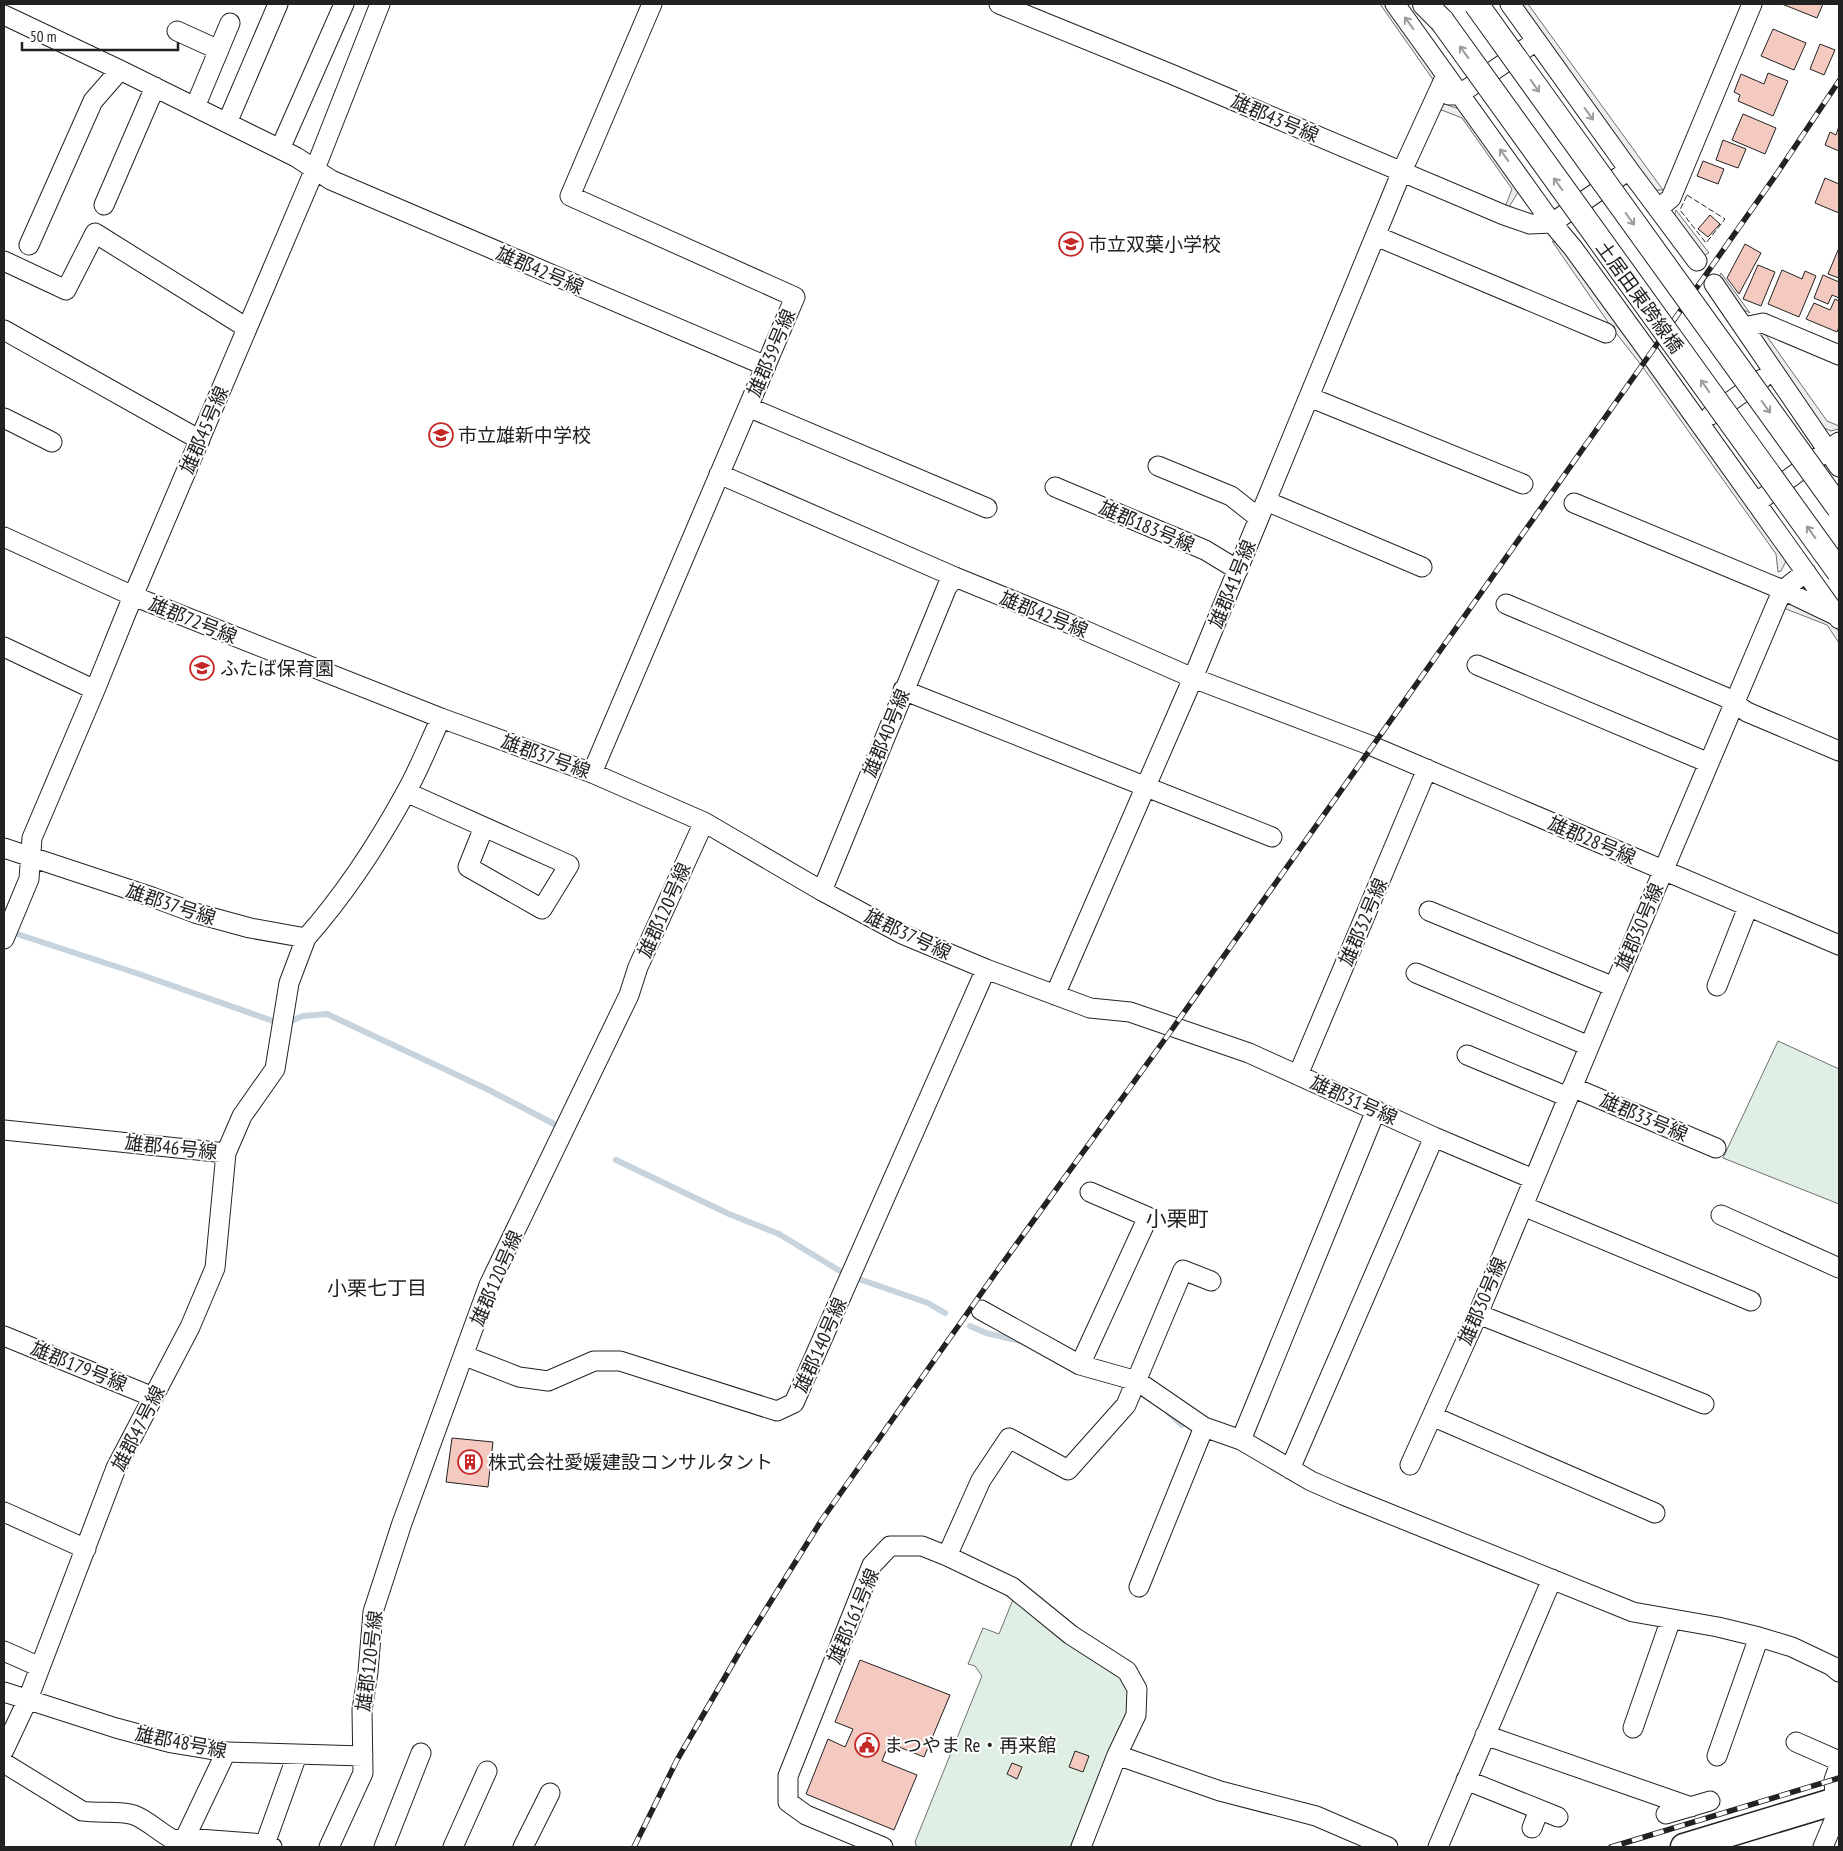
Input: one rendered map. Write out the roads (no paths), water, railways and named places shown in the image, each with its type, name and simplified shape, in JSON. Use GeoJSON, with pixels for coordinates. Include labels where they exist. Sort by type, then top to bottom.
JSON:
{"type":"FeatureCollection","features":[{"type":"Feature","properties":{"kind":"main road"},"geometry":{"type":"LineString","coordinates":[[1684,1847],[1837,1801]]}},
{"type":"Feature","properties":{"kind":"street"},"geometry":{"type":"LineString","coordinates":[[227,123],[278,4]]}},
{"type":"Feature","properties":{"kind":"street"},"geometry":{"type":"LineString","coordinates":[[280,149],[344,4]]}},
{"type":"Feature","properties":{"kind":"street","name":"雄郡45号線"},"geometry":{"type":"LineString","coordinates":[[4,939],[29,879],[32,838],[315,169],[380,4]]}},
{"type":"Feature","properties":{"kind":"street","name":"雄郡39号線"},"geometry":{"type":"LineString","coordinates":[[592,773],[795,297],[570,196],[652,4]]}},
{"type":"Feature","properties":{"kind":"street","name":"雄郡43号線"},"geometry":{"type":"LineString","coordinates":[[999,4],[1530,224],[1552,224]]}},
{"type":"Feature","properties":{"kind":"street"},"geometry":{"type":"LineString","coordinates":[[1395,4],[1552,224],[1573,248],[1838,617]]}},
{"type":"Feature","properties":{"kind":"street","name":"土居田東跨線橋"},"geometry":{"type":"LineString","coordinates":[[1425,4],[1437,12],[1839,572]]}},
{"type":"Feature","properties":{"kind":"street","name":"土居田東跨線橋"},"geometry":{"type":"LineString","coordinates":[[1476,4],[1839,508]]}},
{"type":"Feature","properties":{"kind":"street"},"geometry":{"type":"LineString","coordinates":[[1510,4],[1697,261]]}},
{"type":"Feature","properties":{"kind":"street"},"geometry":{"type":"LineString","coordinates":[[1658,209],[1672,198],[1752,4]]}},
{"type":"Feature","properties":{"kind":"street","name":"雄郡42号線"},"geometry":{"type":"LineString","coordinates":[[4,16],[120,70],[280,149],[331,180],[766,366]]}},
{"type":"Feature","properties":{"kind":"street"},"geometry":{"type":"LineString","coordinates":[[195,107],[230,23]]}},
{"type":"Feature","properties":{"kind":"street"},"geometry":{"type":"LineString","coordinates":[[177,31],[219,50]]}},
{"type":"Feature","properties":{"kind":"street"},"geometry":{"type":"LineString","coordinates":[[1436,96],[1460,94],[1536,41]]}},
{"type":"Feature","properties":{"kind":"street"},"geometry":{"type":"LineString","coordinates":[[30,245],[93,101],[120,70]]}},
{"type":"Feature","properties":{"kind":"street","name":"雄郡41号線"},"geometry":{"type":"LineString","coordinates":[[1055,995],[1194,678],[1402,171],[1446,75]]}},
{"type":"Feature","properties":{"kind":"street"},"geometry":{"type":"LineString","coordinates":[[104,206],[155,87]]}},
{"type":"Feature","properties":{"kind":"street"},"geometry":{"type":"LineString","coordinates":[[1552,224],[1629,170]]}},
{"type":"Feature","properties":{"kind":"street"},"geometry":{"type":"LineString","coordinates":[[4,261],[66,290],[95,233],[247,328]]}},
{"type":"Feature","properties":{"kind":"street"},"geometry":{"type":"LineString","coordinates":[[1376,236],[1606,333]]}},
{"type":"Feature","properties":{"kind":"street"},"geometry":{"type":"LineString","coordinates":[[1714,284],[1773,371],[1833,446],[1839,467]]}},
{"type":"Feature","properties":{"kind":"street"},"geometry":{"type":"LineString","coordinates":[[1744,327],[1763,323],[1839,356]]}},
{"type":"Feature","properties":{"kind":"street"},"geometry":{"type":"LineString","coordinates":[[4,330],[200,440]]}},
{"type":"Feature","properties":{"kind":"street"},"geometry":{"type":"LineString","coordinates":[[1699,423],[1773,371]]}},
{"type":"Feature","properties":{"kind":"street"},"geometry":{"type":"LineString","coordinates":[[1309,397],[1523,484]]}},
{"type":"Feature","properties":{"kind":"street"},"geometry":{"type":"LineString","coordinates":[[748,407],[987,508]]}},
{"type":"Feature","properties":{"kind":"street"},"geometry":{"type":"LineString","coordinates":[[4,418],[52,442]]}},
{"type":"Feature","properties":{"kind":"street"},"geometry":{"type":"LineString","coordinates":[[1756,503],[1833,446]]}},
{"type":"Feature","properties":{"kind":"street"},"geometry":{"type":"LineString","coordinates":[[1158,466],[1263,509],[1422,567]]}},
{"type":"Feature","properties":{"kind":"street","name":"雄郡42号線"},"geometry":{"type":"LineString","coordinates":[[719,474],[955,578],[1068,622],[1194,678],[1372,746]]}},
{"type":"Feature","properties":{"kind":"street","name":"雄郡183号線"},"geometry":{"type":"LineString","coordinates":[[1055,488],[1205,550],[1238,570]]}},
{"type":"Feature","properties":{"kind":"street"},"geometry":{"type":"LineString","coordinates":[[1574,503],[1783,590],[1838,617]]}},
{"type":"Feature","properties":{"kind":"street","name":"雄郡72号線"},"geometry":{"type":"LineString","coordinates":[[4,537],[133,596],[441,718]]}},
{"type":"Feature","properties":{"kind":"street","name":"雄郡30号線"},"geometry":{"type":"LineString","coordinates":[[1410,1465],[1478,1314],[1589,1046],[1783,590],[1806,572]]}},
{"type":"Feature","properties":{"kind":"street","name":"雄郡40号線"},"geometry":{"type":"LineString","coordinates":[[822,891],[947,586],[955,578]]}},
{"type":"Feature","properties":{"kind":"street"},"geometry":{"type":"LineString","coordinates":[[1506,604],[1725,697],[1747,712],[1839,751]]}},
{"type":"Feature","properties":{"kind":"street"},"geometry":{"type":"LineString","coordinates":[[4,647],[96,690]]}},
{"type":"Feature","properties":{"kind":"street"},"geometry":{"type":"LineString","coordinates":[[1477,665],[1709,762]]}},
{"type":"Feature","properties":{"kind":"street"},"geometry":{"type":"LineString","coordinates":[[903,690],[1272,837]]}},
{"type":"Feature","properties":{"kind":"street"},"geometry":{"type":"LineString","coordinates":[[306,938],[328,913],[364,863],[406,792],[441,718]]}},
{"type":"Feature","properties":{"kind":"street","name":"雄郡37号線"},"geometry":{"type":"LineString","coordinates":[[441,718],[592,773],[704,822],[822,891],[902,934],[986,969],[1090,1008],[1130,1012],[1173,1028]]}},
{"type":"Feature","properties":{"kind":"street","name":"雄郡28号線"},"geometry":{"type":"LineString","coordinates":[[1372,746],[1839,945]]}},
{"type":"Feature","properties":{"kind":"street","name":"雄郡32号線"},"geometry":{"type":"LineString","coordinates":[[1298,1075],[1427,770]]}},
{"type":"Feature","properties":{"kind":"street"},"geometry":{"type":"LineString","coordinates":[[406,792],[569,865],[542,909],[468,867],[484,827]]}},
{"type":"Feature","properties":{"kind":"street","name":"雄郡120号線"},"geometry":{"type":"LineString","coordinates":[[329,1847],[363,1773],[362,1710],[368,1672],[373,1612],[402,1523],[490,1286],[629,995],[638,967],[704,822]]}},
{"type":"Feature","properties":{"kind":"street","name":"雄郡37号線"},"geometry":{"type":"LineString","coordinates":[[4,848],[195,913],[250,928],[306,938]]}},
{"type":"Feature","properties":{"kind":"street"},"geometry":{"type":"LineString","coordinates":[[1717,986],[1748,906]]}},
{"type":"Feature","properties":{"kind":"street"},"geometry":{"type":"LineString","coordinates":[[1429,911],[1614,987]]}},
{"type":"Feature","properties":{"kind":"street","name":"雄郡46号線"},"geometry":{"type":"LineString","coordinates":[[4,1130],[226,1153],[242,1116],[275,1069],[289,983],[306,938]]}},
{"type":"Feature","properties":{"kind":"street","name":"雄郡140号線"},"geometry":{"type":"LineString","coordinates":[[464,1356],[519,1377],[548,1381],[594,1361],[620,1361],[777,1411],[794,1403],[986,969]]}},
{"type":"Feature","properties":{"kind":"street"},"geometry":{"type":"LineString","coordinates":[[1416,973],[1589,1046]]}},
{"type":"Feature","properties":{"kind":"street","name":"雄郡31号線"},"geometry":{"type":"LineString","coordinates":[[1173,1028],[1249,1053],[1434,1137],[1534,1179]]}},
{"type":"Feature","properties":{"kind":"street","name":"雄郡33号線"},"geometry":{"type":"LineString","coordinates":[[1467,1055],[1716,1148]]}},
{"type":"Feature","properties":{"kind":"street"},"geometry":{"type":"LineString","coordinates":[[1240,1440],[1376,1110]]}},
{"type":"Feature","properties":{"kind":"street"},"geometry":{"type":"LineString","coordinates":[[1290,1469],[1434,1137]]}},
{"type":"Feature","properties":{"kind":"street","name":"雄郡47号線"},"geometry":{"type":"LineString","coordinates":[[4,1750],[28,1699],[116,1468],[190,1327],[215,1268],[226,1153]]}},
{"type":"Feature","properties":{"kind":"street"},"geometry":{"type":"LineString","coordinates":[[1080,1365],[1148,1217],[1090,1192]]}},
{"type":"Feature","properties":{"kind":"street"},"geometry":{"type":"LineString","coordinates":[[1522,1206],[1751,1301]]}},
{"type":"Feature","properties":{"kind":"street"},"geometry":{"type":"LineString","coordinates":[[1721,1215],[1839,1268]]}},
{"type":"Feature","properties":{"kind":"street"},"geometry":{"type":"LineString","coordinates":[[947,1556],[981,1480],[1009,1438],[1068,1470],[1126,1405],[1183,1270],[1211,1281]]}},
{"type":"Feature","properties":{"kind":"street"},"geometry":{"type":"LineString","coordinates":[[981,1310],[1080,1365],[1137,1381],[1204,1427],[1240,1440],[1311,1481],[1343,1495],[1633,1612],[1718,1627],[1759,1637],[1792,1647],[1832,1666],[1839,1672]]}},
{"type":"Feature","properties":{"kind":"street"},"geometry":{"type":"LineString","coordinates":[[1478,1314],[1704,1404]]}},
{"type":"Feature","properties":{"kind":"street","name":"雄郡179号線"},"geometry":{"type":"LineString","coordinates":[[4,1336],[153,1397]]}},
{"type":"Feature","properties":{"kind":"street"},"geometry":{"type":"LineString","coordinates":[[1432,1416],[1655,1513]]}},
{"type":"Feature","properties":{"kind":"street"},"geometry":{"type":"LineString","coordinates":[[1139,1587],[1204,1427]]}},
{"type":"Feature","properties":{"kind":"street"},"geometry":{"type":"LineString","coordinates":[[4,1512],[86,1548]]}},
{"type":"Feature","properties":{"kind":"street","name":"雄郡161号線"},"geometry":{"type":"LineString","coordinates":[[883,1847],[806,1815],[788,1802],[788,1776],[872,1565],[890,1546],[922,1546],[1012,1587],[1071,1635],[1127,1671],[1137,1689],[1136,1715],[1117,1755],[1081,1847]]}},
{"type":"Feature","properties":{"kind":"street"},"geometry":{"type":"LineString","coordinates":[[1438,1847],[1552,1579]]}},
{"type":"Feature","properties":{"kind":"street"},"geometry":{"type":"LineString","coordinates":[[1633,1728],[1671,1618]]}},
{"type":"Feature","properties":{"kind":"street"},"geometry":{"type":"LineString","coordinates":[[1717,1756],[1759,1637]]}},
{"type":"Feature","properties":{"kind":"street"},"geometry":{"type":"LineString","coordinates":[[4,1651],[40,1667]]}},
{"type":"Feature","properties":{"kind":"street","name":"雄郡48号線"},"geometry":{"type":"LineString","coordinates":[[4,1692],[116,1728],[172,1743],[226,1752],[363,1756]]}},
{"type":"Feature","properties":{"kind":"street"},"geometry":{"type":"LineString","coordinates":[[1485,1735],[1691,1807]]}},
{"type":"Feature","properties":{"kind":"street"},"geometry":{"type":"LineString","coordinates":[[1796,1742],[1839,1761]]}},
{"type":"Feature","properties":{"kind":"street"},"geometry":{"type":"LineString","coordinates":[[184,1838],[226,1752]]}},
{"type":"Feature","properties":{"kind":"street"},"geometry":{"type":"LineString","coordinates":[[384,1847],[421,1753]]}},
{"type":"Feature","properties":{"kind":"street"},"geometry":{"type":"LineString","coordinates":[[4,1763],[82,1811],[95,1813],[121,1812],[134,1815],[174,1840],[184,1838],[268,1846],[296,1755]]}},
{"type":"Feature","properties":{"kind":"street"},"geometry":{"type":"LineString","coordinates":[[1117,1755],[1220,1791],[1316,1816],[1388,1847]]}},
{"type":"Feature","properties":{"kind":"street"},"geometry":{"type":"LineString","coordinates":[[1823,1847],[1836,1816],[1837,1801],[1834,1780],[1839,1766]]}},
{"type":"Feature","properties":{"kind":"street"},"geometry":{"type":"LineString","coordinates":[[454,1847],[486,1771]]}},
{"type":"Feature","properties":{"kind":"street"},"geometry":{"type":"LineString","coordinates":[[1466,1780],[1558,1817]]}},
{"type":"Feature","properties":{"kind":"street"},"geometry":{"type":"LineString","coordinates":[[523,1847],[550,1793]]}},
{"type":"Feature","properties":{"kind":"street"},"geometry":{"type":"LineString","coordinates":[[1666,1814],[1710,1801]]}},
{"type":"Feature","properties":{"kind":"street"},"geometry":{"type":"LineString","coordinates":[[1532,1828],[1539,1810]]}},
{"type":"Feature","properties":{"kind":"waterway"},"geometry":{"type":"LineString","coordinates":[[14,933],[273,1021]]}},
{"type":"Feature","properties":{"kind":"waterway"},"geometry":{"type":"LineString","coordinates":[[291,1021],[303,1016],[327,1014],[487,1089],[556,1125]]}},
{"type":"Feature","properties":{"kind":"waterway"},"geometry":{"type":"LineString","coordinates":[[616,1160],[729,1214],[779,1234],[840,1271]]}},
{"type":"Feature","properties":{"kind":"waterway"},"geometry":{"type":"LineString","coordinates":[[856,1278],[928,1303],[945,1313]]}},
{"type":"Feature","properties":{"kind":"waterway"},"geometry":{"type":"LineString","coordinates":[[970,1326],[986,1333],[1021,1341]]}},
{"type":"Feature","properties":{"kind":"waterway"},"geometry":{"type":"LineString","coordinates":[[1169,1413],[1182,1425]]}},
{"type":"Feature","properties":{"kind":"railway"},"geometry":{"type":"LineString","coordinates":[[634,1847],[677,1760],[743,1646],[821,1521],[1650,354],[1778,172],[1839,81]]}},
{"type":"Feature","properties":{"kind":"railway"},"geometry":{"type":"LineString","coordinates":[[1611,1847],[1839,1778]]}},
{"type":"Feature","properties":{"kind":"place","name":"市立双葉小学校"},"geometry":{"type":"Point","coordinates":[1071,244]}},
{"type":"Feature","properties":{"kind":"place","name":"市立雄新中学校"},"geometry":{"type":"Point","coordinates":[441,435]}},
{"type":"Feature","properties":{"kind":"place","name":"ふたば保育園"},"geometry":{"type":"Point","coordinates":[202,668]}},
{"type":"Feature","properties":{"kind":"place","name":"株式会社愛媛建設コンサルタント"},"geometry":{"type":"Point","coordinates":[470,1462]}},
{"type":"Feature","properties":{"kind":"place","name":"まつやま Re・再来館"},"geometry":{"type":"Point","coordinates":[867,1745]}},
{"type":"Feature","properties":{"kind":"district","name":"小栗町"},"geometry":{"type":"Point","coordinates":[1177,1218]}},
{"type":"Feature","properties":{"kind":"district","name":"小栗七丁目"},"geometry":{"type":"Point","coordinates":[377,1288]}}]}
